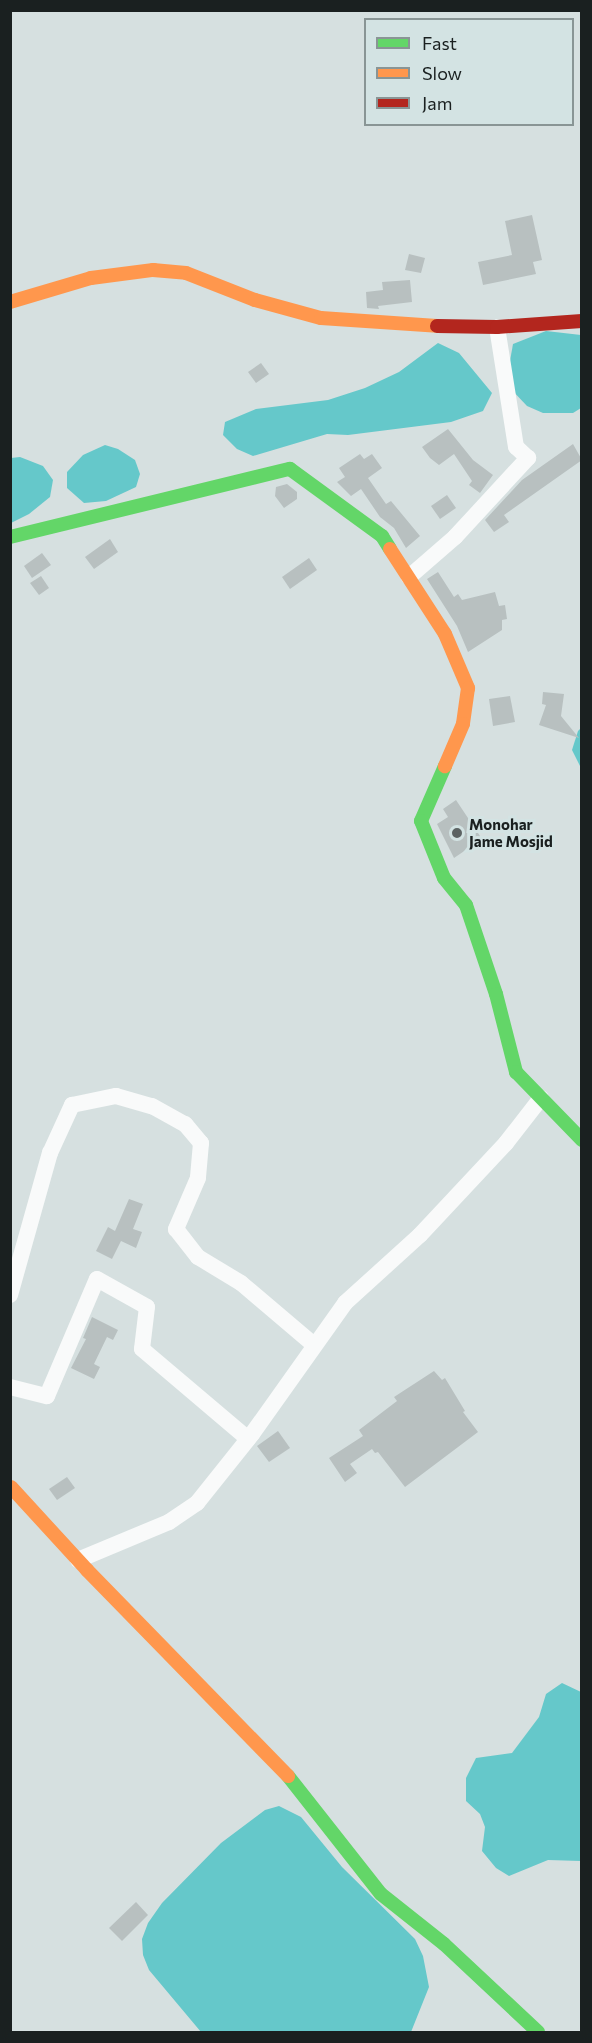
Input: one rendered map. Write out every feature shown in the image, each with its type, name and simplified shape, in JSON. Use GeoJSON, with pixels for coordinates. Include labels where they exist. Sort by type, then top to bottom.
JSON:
{"type":"FeatureCollection","features":[{"type":"Feature","properties":{"kind":"street"},"geometry":{"type":"LineString","coordinates":[[10,302],[91,278],[153,270],[186,273],[255,300],[321,318],[403,326],[497,327],[582,321]]}},
{"type":"Feature","properties":{"kind":"street"},"geometry":{"type":"LineString","coordinates":[[409,577],[454,537],[528,458],[516,447],[497,327]]}},
{"type":"Feature","properties":{"kind":"street"},"geometry":{"type":"LineString","coordinates":[[10,537],[290,469],[382,536],[445,634],[468,688],[463,724],[421,821],[444,878],[465,905],[496,994],[516,1072],[582,1140]]}},
{"type":"Feature","properties":{"kind":"street"},"geometry":{"type":"LineString","coordinates":[[10,1295],[50,1153],[72,1105],[116,1096],[152,1106],[185,1124],[201,1143],[198,1178],[176,1229],[198,1257],[241,1282],[314,1345]]}},
{"type":"Feature","properties":{"kind":"street"},"geometry":{"type":"LineString","coordinates":[[78,1560],[169,1522],[197,1503],[248,1439],[345,1303],[420,1235],[506,1143],[541,1098]]}},
{"type":"Feature","properties":{"kind":"street"},"geometry":{"type":"LineString","coordinates":[[10,1387],[47,1396],[97,1279],[147,1307],[142,1349],[248,1439]]}},
{"type":"Feature","properties":{"kind":"street"},"geometry":{"type":"LineString","coordinates":[[11,1486],[78,1560],[279,1766],[381,1894],[444,1944],[538,2032]]}},
{"type":"Feature","properties":{"kind":"street"},"geometry":{"type":"LineString","coordinates":[[10,1498],[11,1486]]}},
{"type":"Feature","properties":{"kind":"water"},"geometry":{"type":"Polygon","coordinates":[[[546,331],[581,335],[581,408],[573,413],[543,413],[527,406],[510,388],[508,372],[513,344],[546,331]]]}},
{"type":"Feature","properties":{"kind":"water"},"geometry":{"type":"Polygon","coordinates":[[[438,343],[459,353],[492,393],[483,411],[451,422],[348,435],[327,434],[253,456],[237,449],[223,435],[225,422],[256,409],[328,400],[365,388],[399,372],[438,343]]]}},
{"type":"Feature","properties":{"kind":"water"},"geometry":{"type":"Polygon","coordinates":[[[105,445],[118,449],[135,460],[140,474],[136,487],[106,501],[84,503],[67,488],[67,472],[83,455],[105,445]]]}},
{"type":"Feature","properties":{"kind":"water"},"geometry":{"type":"Polygon","coordinates":[[[20,457],[43,466],[53,480],[50,497],[29,514],[11,523],[11,458],[20,457]]]}},
{"type":"Feature","properties":{"kind":"water"},"geometry":{"type":"Polygon","coordinates":[[[581,728],[581,768],[572,750],[581,728]]]}},
{"type":"Feature","properties":{"kind":"water"},"geometry":{"type":"Polygon","coordinates":[[[562,1683],[581,1692],[581,1861],[548,1860],[509,1876],[496,1868],[482,1851],[485,1827],[480,1814],[466,1801],[466,1778],[476,1758],[512,1753],[539,1717],[546,1694],[562,1683]]]}},
{"type":"Feature","properties":{"kind":"water"},"geometry":{"type":"Polygon","coordinates":[[[279,1806],[301,1817],[342,1867],[415,1939],[423,1956],[429,1987],[411,2032],[201,2032],[149,1970],[143,1955],[142,1939],[148,1923],[162,1903],[221,1843],[265,1810],[279,1806]]]}},
{"type":"Feature","properties":{"kind":"building"},"geometry":{"type":"Polygon","coordinates":[[[532,215],[542,260],[533,262],[536,274],[483,285],[478,262],[512,255],[505,221],[532,215]]]}},
{"type":"Feature","properties":{"kind":"building"},"geometry":{"type":"Polygon","coordinates":[[[409,254],[425,258],[421,273],[405,270],[409,254]]]}},
{"type":"Feature","properties":{"kind":"building"},"geometry":{"type":"Polygon","coordinates":[[[410,280],[412,302],[378,306],[379,309],[367,308],[366,292],[383,290],[382,282],[410,280]]]}},
{"type":"Feature","properties":{"kind":"building"},"geometry":{"type":"Polygon","coordinates":[[[261,363],[269,374],[256,383],[248,372],[261,363]]]}},
{"type":"Feature","properties":{"kind":"building"},"geometry":{"type":"Polygon","coordinates":[[[448,429],[473,460],[493,475],[480,493],[469,485],[472,481],[454,454],[439,465],[422,447],[448,429]]]}},
{"type":"Feature","properties":{"kind":"building"},"geometry":{"type":"Polygon","coordinates":[[[573,444],[582,460],[504,515],[509,522],[494,532],[485,520],[522,480],[573,444]]]}},
{"type":"Feature","properties":{"kind":"building"},"geometry":{"type":"Polygon","coordinates":[[[360,454],[364,459],[372,454],[382,468],[368,478],[386,504],[391,501],[420,536],[406,548],[394,528],[380,517],[361,489],[351,496],[337,482],[345,477],[339,468],[360,454]]]}},
{"type":"Feature","properties":{"kind":"building"},"geometry":{"type":"Polygon","coordinates":[[[287,484],[297,492],[297,499],[284,508],[275,496],[276,487],[287,484]]]}},
{"type":"Feature","properties":{"kind":"building"},"geometry":{"type":"Polygon","coordinates":[[[447,495],[456,508],[440,519],[431,506],[447,495]]]}},
{"type":"Feature","properties":{"kind":"building"},"geometry":{"type":"Polygon","coordinates":[[[110,539],[118,552],[94,569],[85,557],[110,539]]]}},
{"type":"Feature","properties":{"kind":"building"},"geometry":{"type":"Polygon","coordinates":[[[42,553],[51,565],[32,578],[24,566],[42,553]]]}},
{"type":"Feature","properties":{"kind":"building"},"geometry":{"type":"Polygon","coordinates":[[[309,558],[317,570],[290,589],[282,577],[309,558]]]}},
{"type":"Feature","properties":{"kind":"building"},"geometry":{"type":"Polygon","coordinates":[[[438,572],[454,597],[458,594],[462,600],[495,592],[499,606],[505,605],[507,619],[502,620],[502,630],[468,652],[457,626],[427,579],[438,572]]]}},
{"type":"Feature","properties":{"kind":"building"},"geometry":{"type":"Polygon","coordinates":[[[41,576],[49,588],[39,595],[30,583],[41,576]]]}},
{"type":"Feature","properties":{"kind":"building"},"geometry":{"type":"Polygon","coordinates":[[[543,692],[564,694],[561,716],[579,738],[539,725],[546,705],[542,704],[543,692]]]}},
{"type":"Feature","properties":{"kind":"building"},"geometry":{"type":"Polygon","coordinates":[[[510,696],[515,722],[493,726],[489,699],[510,696]]]}},
{"type":"Feature","properties":{"kind":"building","name":"Monohar Jame Mosjid"},"geometry":{"type":"Polygon","coordinates":[[[456,800],[482,839],[454,858],[437,824],[448,817],[443,809],[456,800]]]}},
{"type":"Feature","properties":{"kind":"building"},"geometry":{"type":"Polygon","coordinates":[[[129,1199],[143,1204],[133,1229],[142,1232],[136,1248],[121,1241],[112,1259],[96,1251],[108,1227],[115,1231],[129,1199]]]}},
{"type":"Feature","properties":{"kind":"building"},"geometry":{"type":"Polygon","coordinates":[[[92,1317],[118,1330],[113,1340],[107,1337],[94,1364],[100,1367],[94,1379],[71,1368],[86,1339],[83,1338],[92,1317]]]}},
{"type":"Feature","properties":{"kind":"building"},"geometry":{"type":"Polygon","coordinates":[[[434,1371],[442,1380],[445,1378],[465,1411],[463,1412],[478,1432],[405,1487],[378,1452],[375,1453],[372,1449],[350,1464],[357,1473],[345,1482],[329,1458],[363,1436],[359,1430],[397,1401],[394,1397],[434,1371]]]}},
{"type":"Feature","properties":{"kind":"building"},"geometry":{"type":"Polygon","coordinates":[[[278,1431],[290,1448],[269,1462],[257,1446],[278,1431]]]}},
{"type":"Feature","properties":{"kind":"building"},"geometry":{"type":"Polygon","coordinates":[[[67,1477],[75,1488],[57,1500],[49,1489],[67,1477]]]}},
{"type":"Feature","properties":{"kind":"building"},"geometry":{"type":"Polygon","coordinates":[[[136,1902],[148,1915],[122,1941],[109,1928],[136,1902]]]}},
{"type":"Feature","properties":{"kind":"traffic: fast"},"geometry":{"type":"LineString","coordinates":[[10,537],[290,469],[382,536],[390,549]]}},
{"type":"Feature","properties":{"kind":"traffic: fast"},"geometry":{"type":"LineString","coordinates":[[445,766],[421,821],[444,878],[466,905],[496,994],[516,1072],[582,1140]]}},
{"type":"Feature","properties":{"kind":"traffic: fast"},"geometry":{"type":"LineString","coordinates":[[288,1776],[381,1894],[444,1944],[538,2032]]}},
{"type":"Feature","properties":{"kind":"traffic: slow"},"geometry":{"type":"LineString","coordinates":[[10,302],[91,278],[153,270],[186,273],[255,300],[321,318],[437,326]]}},
{"type":"Feature","properties":{"kind":"traffic: slow"},"geometry":{"type":"LineString","coordinates":[[390,549],[445,634],[468,688],[463,724],[445,766]]}},
{"type":"Feature","properties":{"kind":"traffic: slow"},"geometry":{"type":"LineString","coordinates":[[11,1487],[87,1570],[288,1776]]}},
{"type":"Feature","properties":{"kind":"traffic: jam"},"geometry":{"type":"LineString","coordinates":[[437,326],[497,327],[582,321]]}},
{"type":"Feature","properties":{"kind":"place","name":"Monohar Jame Mosjid"},"geometry":{"type":"Point","coordinates":[457,833]}}]}
